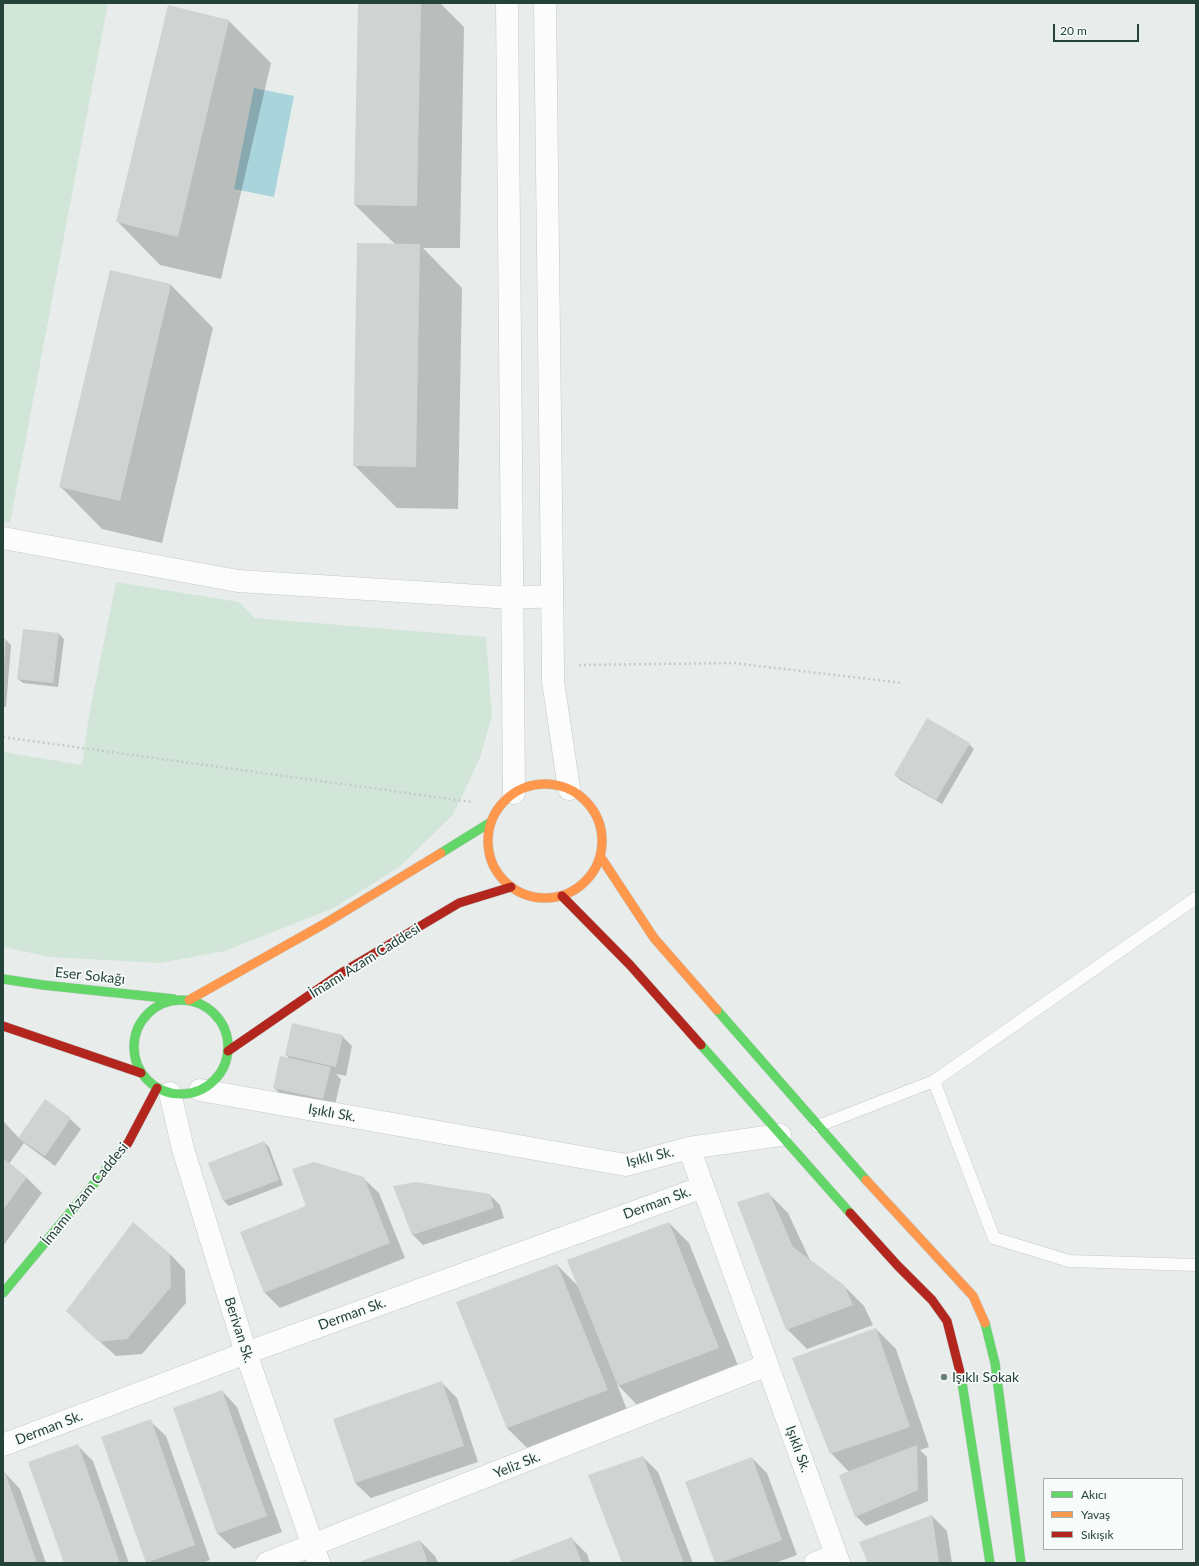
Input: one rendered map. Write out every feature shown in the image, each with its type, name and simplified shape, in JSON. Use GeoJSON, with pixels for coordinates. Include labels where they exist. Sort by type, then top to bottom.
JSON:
{"type":"FeatureCollection","features":[{"type":"Feature","properties":{"kind":"street"},"geometry":{"type":"LineString","coordinates":[[507,3],[512,598],[507,799]]}},
{"type":"Feature","properties":{"kind":"street"},"geometry":{"type":"LineString","coordinates":[[545,3],[553,681],[570,789]]}},
{"type":"Feature","properties":{"kind":"street"},"geometry":{"type":"LineString","coordinates":[[3,538],[238,581],[512,598],[552,596]]}},
{"type":"Feature","properties":{"kind":"street"},"geometry":{"type":"LineString","coordinates":[[189,1000],[324,924],[491,822],[507,799],[532,785],[551,784],[570,789],[583,798],[593,810],[600,824],[602,840],[600,856],[592,873],[579,887],[562,896],[544,898],[527,895],[511,886],[498,874],[490,857],[488,840],[491,822]]}},
{"type":"Feature","properties":{"kind":"street"},"geometry":{"type":"LineString","coordinates":[[600,856],[654,938],[814,1127],[973,1296],[985,1321],[995,1363],[1022,1563]]}},
{"type":"Feature","properties":{"kind":"street","name":"İmamı Azam Caddesi"},"geometry":{"type":"LineString","coordinates":[[228,1051],[343,972],[459,903],[511,886]]}},
{"type":"Feature","properties":{"kind":"street"},"geometry":{"type":"LineString","coordinates":[[562,896],[630,965],[784,1134],[898,1266],[932,1300],[948,1321],[959,1365],[990,1563]]}},
{"type":"Feature","properties":{"kind":"street","name":"Eser Sokağı"},"geometry":{"type":"LineString","coordinates":[[3,979],[43,985],[175,999]]}},
{"type":"Feature","properties":{"kind":"street"},"geometry":{"type":"LineString","coordinates":[[175,999],[189,1000],[203,1004],[214,1012],[222,1024],[227,1037],[228,1051],[226,1063],[220,1074],[211,1084],[200,1090],[186,1094],[164,1091],[148,1081],[141,1073],[135,1058],[134,1042],[138,1026],[147,1014],[160,1004],[175,999]]}},
{"type":"Feature","properties":{"kind":"street"},"geometry":{"type":"LineString","coordinates":[[3,1026],[141,1073]]}},
{"type":"Feature","properties":{"kind":"street","name":"Işıklı Sk."},"geometry":{"type":"LineString","coordinates":[[200,1090],[626,1165],[689,1148],[837,1559]]}},
{"type":"Feature","properties":{"kind":"street","name":"İmamı Azam Caddesi"},"geometry":{"type":"LineString","coordinates":[[3,1293],[128,1143],[164,1091]]}},
{"type":"Feature","properties":{"kind":"street","name":"Berivan Sk."},"geometry":{"type":"LineString","coordinates":[[164,1091],[246,1353],[316,1555]]}},
{"type":"Feature","properties":{"kind":"street"},"geometry":{"type":"LineString","coordinates":[[689,1148],[784,1134]]}},
{"type":"Feature","properties":{"kind":"street","name":"Derman Sk."},"geometry":{"type":"LineString","coordinates":[[3,1446],[246,1353],[703,1186]]}},
{"type":"Feature","properties":{"kind":"street","name":"Yeliz Sk."},"geometry":{"type":"LineString","coordinates":[[267,1563],[316,1555],[767,1365]]}},
{"type":"Feature","properties":{"kind":"street"},"geometry":{"type":"LineString","coordinates":[[815,1563],[837,1559]]}},
{"type":"Feature","properties":{"kind":"lane"},"geometry":{"type":"LineString","coordinates":[[814,1127],[934,1081],[1196,898]]}},
{"type":"Feature","properties":{"kind":"lane"},"geometry":{"type":"LineString","coordinates":[[934,1081],[994,1238],[1069,1261],[1196,1265]]}},
{"type":"Feature","properties":{"kind":"path"},"geometry":{"type":"LineString","coordinates":[[553,666],[733,663],[903,682]]}},
{"type":"Feature","properties":{"kind":"path"},"geometry":{"type":"LineString","coordinates":[[3,737],[507,799]]}},
{"type":"Feature","properties":{"kind":"green space"},"geometry":{"type":"Polygon","coordinates":[[[3,3],[108,3],[10,523],[3,521],[3,3]]]}},
{"type":"Feature","properties":{"kind":"green space"},"geometry":{"type":"Polygon","coordinates":[[[116,582],[239,602],[255,618],[486,637],[492,716],[480,758],[453,815],[399,867],[334,908],[225,951],[160,963],[50,957],[3,947],[3,752],[82,765],[89,715],[116,582]]]}},
{"type":"Feature","properties":{"kind":"water"},"geometry":{"type":"Polygon","coordinates":[[[254,88],[294,96],[274,197],[234,189],[254,88]]]}},
{"type":"Feature","properties":{"kind":"building"},"geometry":{"type":"Polygon","coordinates":[[[358,3],[421,3],[417,206],[354,205],[358,3]]]}},
{"type":"Feature","properties":{"kind":"building"},"geometry":{"type":"Polygon","coordinates":[[[168,5],[229,20],[178,237],[116,222],[168,5]]]}},
{"type":"Feature","properties":{"kind":"building"},"geometry":{"type":"Polygon","coordinates":[[[357,243],[420,244],[416,467],[353,466],[357,243]]]}},
{"type":"Feature","properties":{"kind":"building"},"geometry":{"type":"Polygon","coordinates":[[[110,270],[171,284],[120,501],[59,487],[110,270]]]}},
{"type":"Feature","properties":{"kind":"building"},"geometry":{"type":"Polygon","coordinates":[[[23,629],[59,633],[53,683],[17,679],[23,629]]]}},
{"type":"Feature","properties":{"kind":"building"},"geometry":{"type":"Polygon","coordinates":[[[3,639],[6,639],[4,666],[3,666],[3,639]]]}},
{"type":"Feature","properties":{"kind":"building"},"geometry":{"type":"Polygon","coordinates":[[[927,718],[970,743],[936,800],[894,775],[927,718]]]}},
{"type":"Feature","properties":{"kind":"building"},"geometry":{"type":"Polygon","coordinates":[[[292,1023],[343,1035],[336,1067],[285,1055],[292,1023]]]}},
{"type":"Feature","properties":{"kind":"building"},"geometry":{"type":"Polygon","coordinates":[[[280,1056],[331,1067],[323,1099],[273,1088],[280,1056]]]}},
{"type":"Feature","properties":{"kind":"building"},"geometry":{"type":"Polygon","coordinates":[[[45,1099],[71,1118],[45,1156],[18,1138],[45,1099]]]}},
{"type":"Feature","properties":{"kind":"building"},"geometry":{"type":"Polygon","coordinates":[[[264,1141],[279,1180],[223,1201],[208,1163],[264,1141]]]}},
{"type":"Feature","properties":{"kind":"building"},"geometry":{"type":"Polygon","coordinates":[[[3,1158],[27,1177],[3,1210],[3,1158]]]}},
{"type":"Feature","properties":{"kind":"building"},"geometry":{"type":"Polygon","coordinates":[[[314,1162],[364,1177],[390,1243],[264,1293],[240,1232],[306,1206],[292,1169],[314,1162]]]}},
{"type":"Feature","properties":{"kind":"building"},"geometry":{"type":"Polygon","coordinates":[[[416,1182],[490,1194],[494,1208],[412,1235],[393,1186],[416,1182]]]}},
{"type":"Feature","properties":{"kind":"building"},"geometry":{"type":"Polygon","coordinates":[[[769,1192],[793,1247],[844,1285],[853,1305],[786,1330],[737,1202],[769,1192]]]}},
{"type":"Feature","properties":{"kind":"building"},"geometry":{"type":"Polygon","coordinates":[[[133,1222],[170,1254],[171,1287],[127,1339],[99,1342],[66,1311],[133,1222]]]}},
{"type":"Feature","properties":{"kind":"building"},"geometry":{"type":"Polygon","coordinates":[[[669,1222],[719,1348],[618,1386],[567,1260],[669,1222]]]}},
{"type":"Feature","properties":{"kind":"building"},"geometry":{"type":"Polygon","coordinates":[[[557,1264],[608,1390],[507,1428],[456,1302],[557,1264]]]}},
{"type":"Feature","properties":{"kind":"building"},"geometry":{"type":"Polygon","coordinates":[[[876,1328],[910,1427],[830,1454],[792,1358],[876,1328]]]}},
{"type":"Feature","properties":{"kind":"building"},"geometry":{"type":"Polygon","coordinates":[[[442,1381],[464,1446],[355,1483],[333,1419],[442,1381]]]}},
{"type":"Feature","properties":{"kind":"building"},"geometry":{"type":"Polygon","coordinates":[[[222,1390],[267,1516],[217,1534],[173,1408],[222,1390]]]}},
{"type":"Feature","properties":{"kind":"building"},"geometry":{"type":"Polygon","coordinates":[[[151,1419],[195,1545],[146,1563],[101,1437],[151,1419]]]}},
{"type":"Feature","properties":{"kind":"building"},"geometry":{"type":"Polygon","coordinates":[[[78,1444],[120,1563],[64,1563],[28,1462],[78,1444]]]}},
{"type":"Feature","properties":{"kind":"building"},"geometry":{"type":"Polygon","coordinates":[[[917,1445],[918,1490],[855,1517],[839,1475],[917,1445]]]}},
{"type":"Feature","properties":{"kind":"building"},"geometry":{"type":"Polygon","coordinates":[[[643,1456],[684,1563],[622,1563],[588,1475],[643,1456]]]}},
{"type":"Feature","properties":{"kind":"building"},"geometry":{"type":"Polygon","coordinates":[[[752,1457],[782,1540],[720,1563],[715,1563],[685,1482],[752,1457]]]}},
{"type":"Feature","properties":{"kind":"building"},"geometry":{"type":"Polygon","coordinates":[[[5,1472],[37,1563],[3,1563],[3,1473],[5,1472]]]}},
{"type":"Feature","properties":{"kind":"building"},"geometry":{"type":"Polygon","coordinates":[[[932,1515],[939,1563],[868,1563],[859,1542],[932,1515]]]}},
{"type":"Feature","properties":{"kind":"building"},"geometry":{"type":"Polygon","coordinates":[[[572,1537],[582,1563],[505,1563],[572,1537]]]}},
{"type":"Feature","properties":{"kind":"building"},"geometry":{"type":"Polygon","coordinates":[[[420,1540],[428,1563],[359,1563],[359,1562],[420,1540]]]}},
{"type":"Feature","properties":{"kind":"traffic: fast"},"geometry":{"type":"LineString","coordinates":[[441,853],[491,822]]}},
{"type":"Feature","properties":{"kind":"traffic: fast"},"geometry":{"type":"LineString","coordinates":[[3,979],[43,985],[174,999]]}},
{"type":"Feature","properties":{"kind":"traffic: fast"},"geometry":{"type":"LineString","coordinates":[[181,1000],[199,1003],[214,1014],[225,1029],[228,1047],[225,1065],[214,1080],[199,1091],[181,1094],[163,1091],[148,1080],[137,1065],[134,1047],[137,1029],[148,1014],[163,1003],[181,1000]]}},
{"type":"Feature","properties":{"kind":"traffic: fast"},"geometry":{"type":"LineString","coordinates":[[717,1010],[866,1180]]}},
{"type":"Feature","properties":{"kind":"traffic: fast"},"geometry":{"type":"LineString","coordinates":[[701,1045],[850,1213]]}},
{"type":"Feature","properties":{"kind":"traffic: fast"},"geometry":{"type":"LineString","coordinates":[[3,1293],[122,1150]]}},
{"type":"Feature","properties":{"kind":"traffic: fast"},"geometry":{"type":"LineString","coordinates":[[985,1323],[995,1363],[1021,1563]]}},
{"type":"Feature","properties":{"kind":"traffic: fast"},"geometry":{"type":"LineString","coordinates":[[961,1376],[990,1563]]}},
{"type":"Feature","properties":{"kind":"traffic: slow"},"geometry":{"type":"LineString","coordinates":[[545,784],[556,785],[567,789],[577,794],[585,801],[592,809],[597,819],[601,830],[602,841],[601,852],[597,863],[592,873],[585,881],[577,888],[567,893],[556,897],[545,898],[534,897],[523,893],[513,888],[505,881],[498,873],[493,863],[489,852],[488,841],[489,830],[493,819],[498,809],[505,801],[513,794],[523,789],[534,785],[545,784]]}},
{"type":"Feature","properties":{"kind":"traffic: slow"},"geometry":{"type":"LineString","coordinates":[[189,1000],[324,924],[441,853]]}},
{"type":"Feature","properties":{"kind":"traffic: slow"},"geometry":{"type":"LineString","coordinates":[[600,856],[654,938],[717,1010]]}},
{"type":"Feature","properties":{"kind":"traffic: slow"},"geometry":{"type":"LineString","coordinates":[[866,1180],[973,1296],[985,1323]]}},
{"type":"Feature","properties":{"kind":"traffic: jam"},"geometry":{"type":"LineString","coordinates":[[228,1051],[343,972],[459,903],[511,887]]}},
{"type":"Feature","properties":{"kind":"traffic: jam"},"geometry":{"type":"LineString","coordinates":[[562,896],[630,965],[701,1045]]}},
{"type":"Feature","properties":{"kind":"traffic: jam"},"geometry":{"type":"LineString","coordinates":[[3,1026],[141,1073]]}},
{"type":"Feature","properties":{"kind":"traffic: jam"},"geometry":{"type":"LineString","coordinates":[[122,1150],[128,1143],[157,1088]]}},
{"type":"Feature","properties":{"kind":"traffic: jam"},"geometry":{"type":"LineString","coordinates":[[850,1213],[898,1266],[932,1300],[947,1321],[961,1376]]}},
{"type":"Feature","properties":{"kind":"place","name":"Işıklı Sokak"},"geometry":{"type":"Point","coordinates":[944,1377]}}]}
